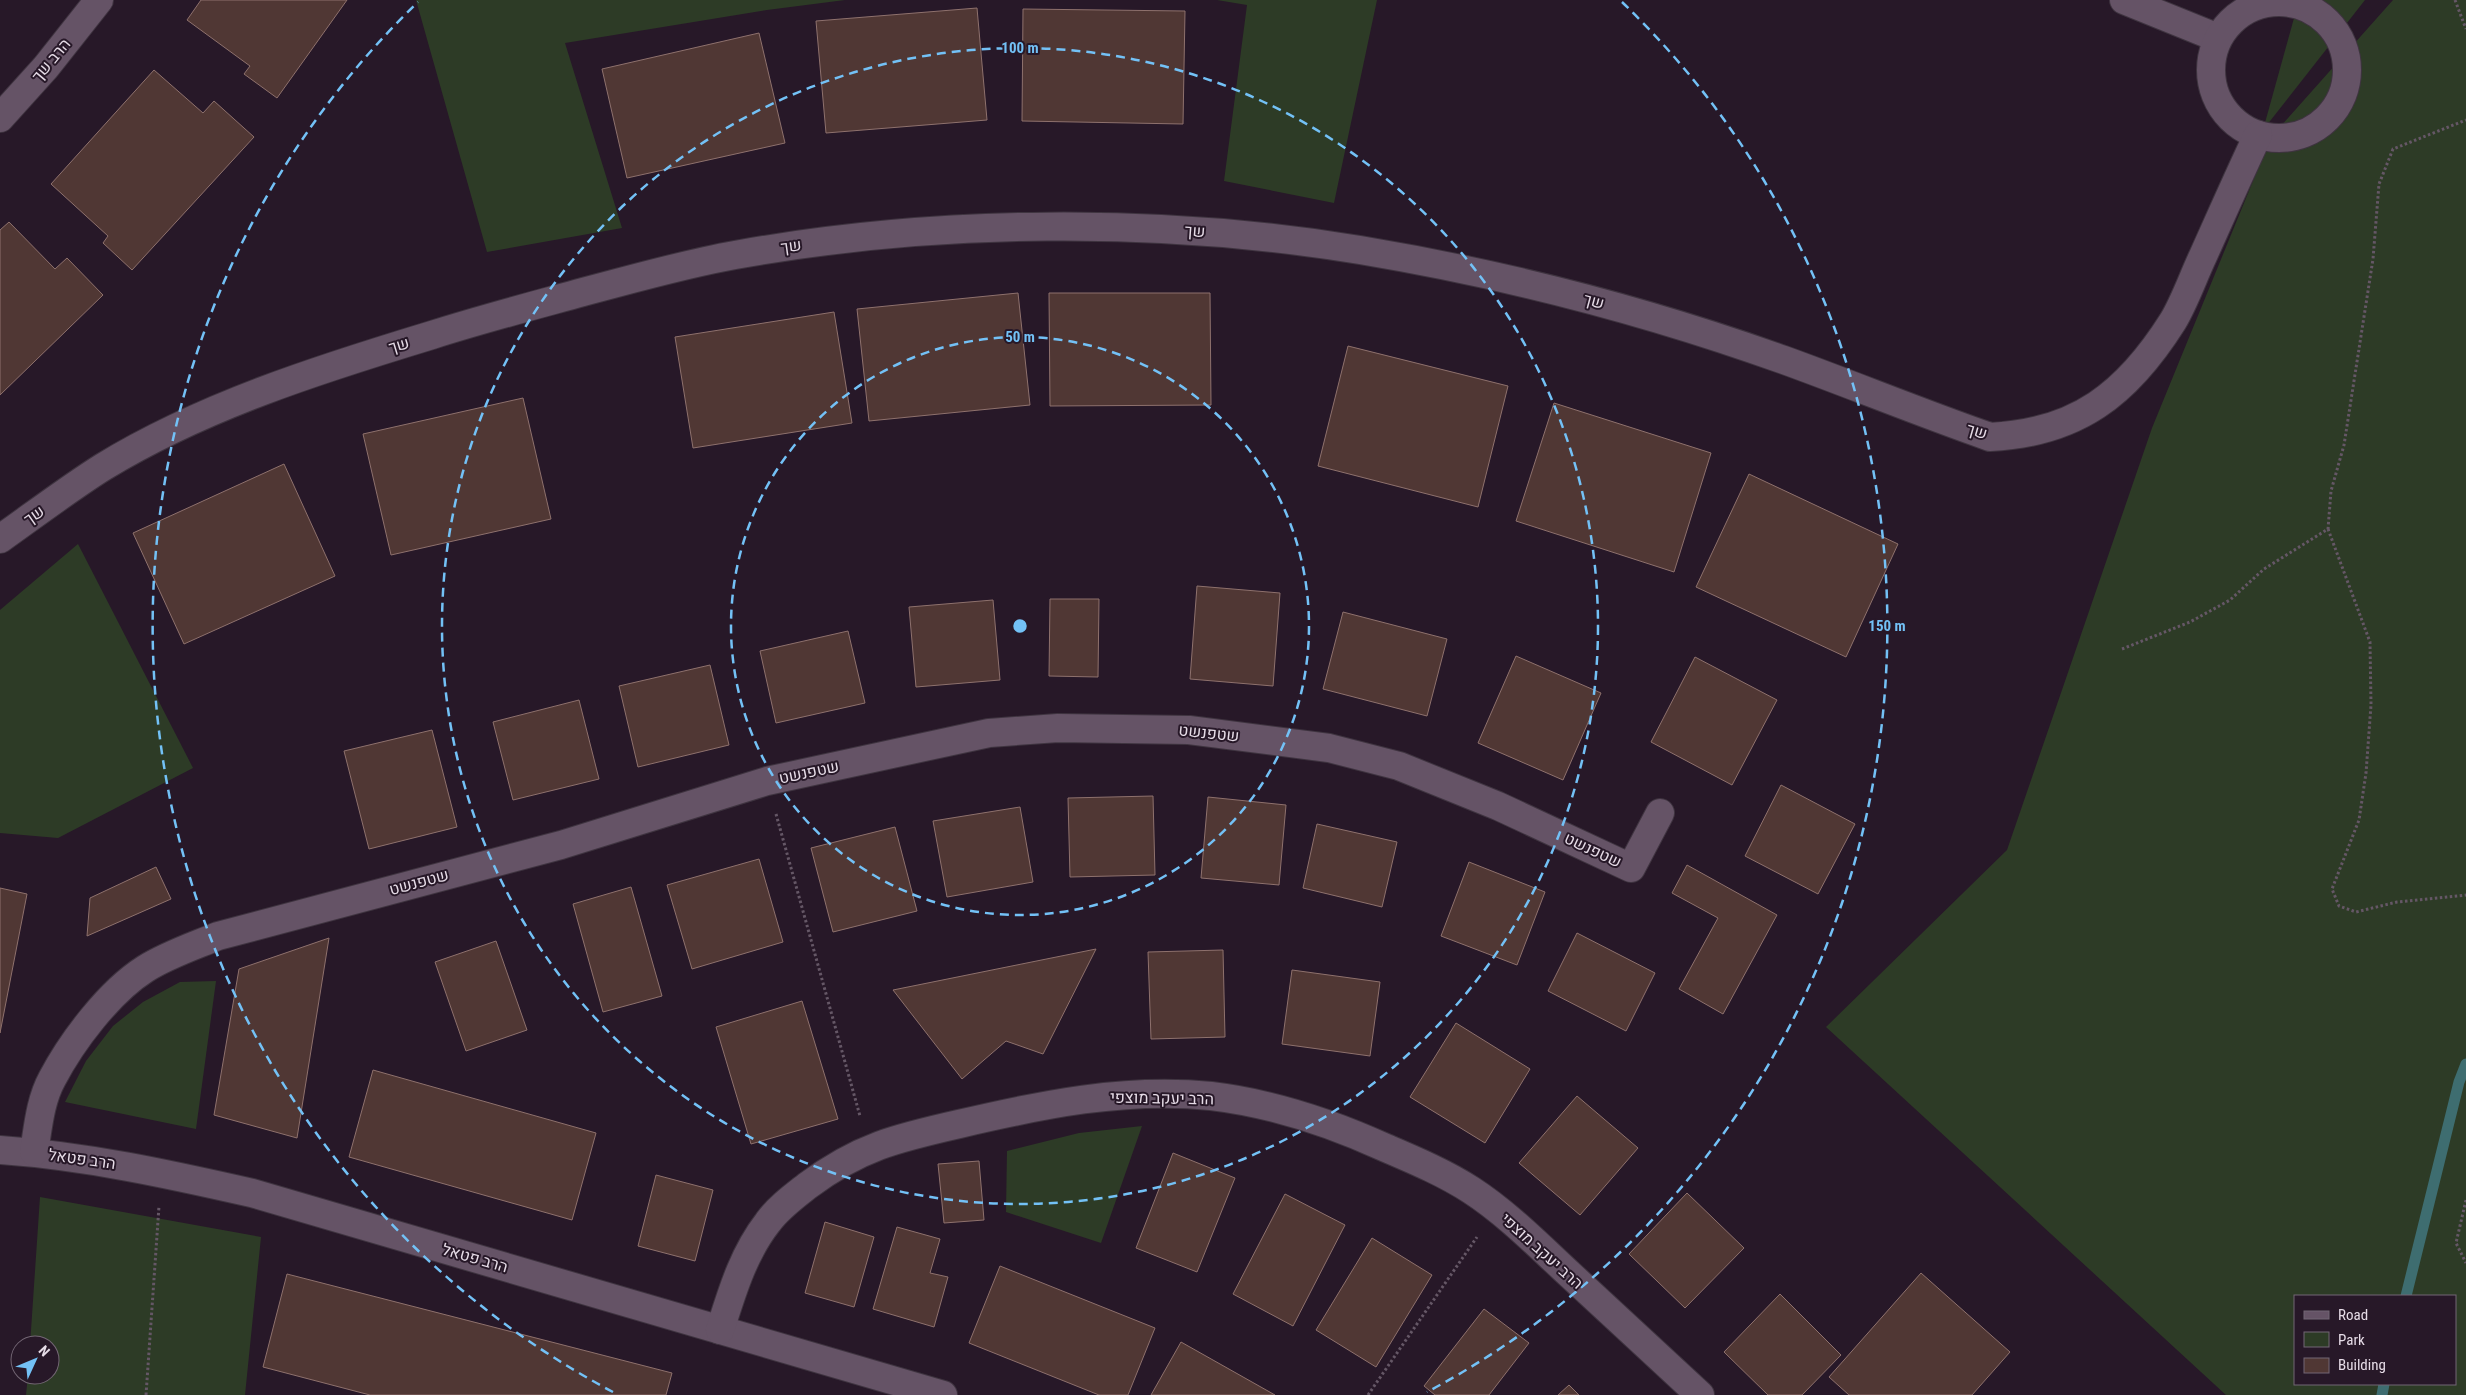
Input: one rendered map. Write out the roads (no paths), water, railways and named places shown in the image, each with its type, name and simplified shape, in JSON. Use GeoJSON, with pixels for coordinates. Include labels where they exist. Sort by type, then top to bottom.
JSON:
{"type":"FeatureCollection","features":[{"type":"Feature","properties":{"kind":"street","name":"הרב שך"},"geometry":{"type":"LineString","coordinates":[[0,118],[46,67],[100,0]]}},
{"type":"Feature","properties":{"kind":"street"},"geometry":{"type":"LineString","coordinates":[[2124,0],[2218,38]]}},
{"type":"Feature","properties":{"kind":"street"},"geometry":{"type":"LineString","coordinates":[[2293,4],[2313,12],[2330,26],[2342,45],[2347,67],[2341,99],[2329,117],[2311,130],[2290,138],[2268,138],[2248,131],[2230,118],[2223,110],[2214,91],[2210,70],[2218,38],[2231,21],[2240,14],[2260,5],[2293,4]]}},
{"type":"Feature","properties":{"kind":"street","name":"שך"},"geometry":{"type":"LineString","coordinates":[[0,539],[104,467],[176,430],[256,392],[360,356],[473,322],[626,280],[730,256],[861,237],[975,230],[1078,227],[1151,228],[1221,233],[1360,250],[1596,301],[1784,360],[1990,437],[2018,436],[2055,427],[2092,409],[2127,382],[2146,359],[2173,320],[2258,135]]}},
{"type":"Feature","properties":{"kind":"street","name":"שטפנשט"},"geometry":{"type":"LineString","coordinates":[[34,1152],[40,1113],[52,1080],[90,1022],[115,994],[145,969],[218,936],[561,845],[767,781],[990,733],[1058,728],[1188,730],[1329,748],[1399,766],[1498,806],[1632,868],[1660,813]]}},
{"type":"Feature","properties":{"kind":"street","name":"הרב יעקב מוצפי"},"geometry":{"type":"LineString","coordinates":[[720,1330],[737,1276],[754,1242],[769,1220],[794,1196],[830,1170],[869,1148],[907,1136],[1040,1105],[1108,1096],[1210,1096],[1274,1108],[1356,1134],[1414,1160],[1472,1190],[1521,1229],[1700,1395]]}},
{"type":"Feature","properties":{"kind":"street","name":"הרב פטאל"},"geometry":{"type":"LineString","coordinates":[[0,1150],[59,1154],[161,1172],[252,1193],[943,1395]]}},
{"type":"Feature","properties":{"kind":"waterway"},"geometry":{"type":"LineString","coordinates":[[2406,1295],[2459,1082],[2466,1064]]}},
{"type":"Feature","properties":{"kind":"waterway"},"geometry":{"type":"LineString","coordinates":[[2382,1395],[2384,1385]]}}]}
